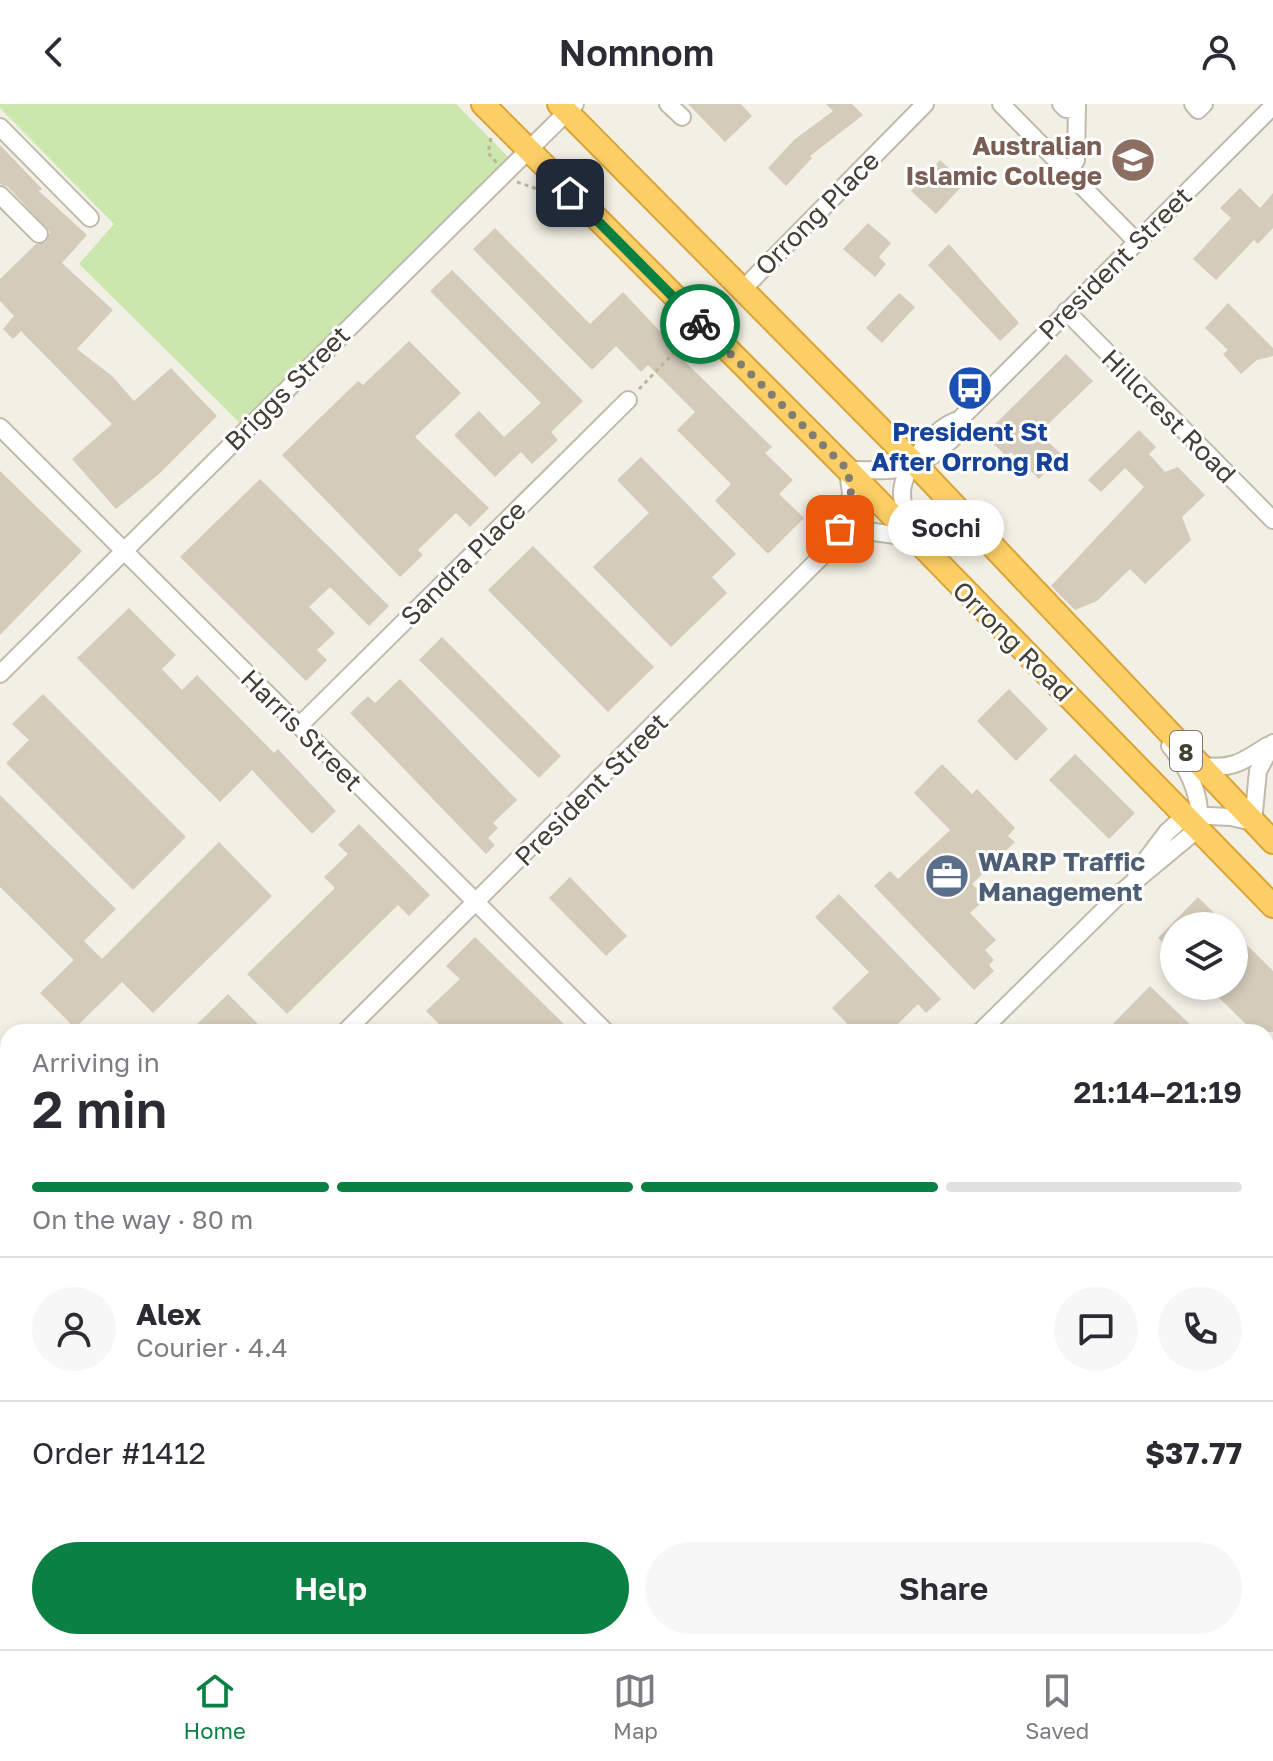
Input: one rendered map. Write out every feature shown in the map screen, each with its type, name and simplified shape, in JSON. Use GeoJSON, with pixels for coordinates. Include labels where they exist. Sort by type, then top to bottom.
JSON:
{"type":"FeatureCollection","features":[{"type":"Feature","properties":{"kind":"highway","name":"Orrong Road"},"geometry":{"type":"LineString","coordinates":[[483,104],[694,330],[848,470],[909,537],[1195,819],[1273,906]]}},
{"type":"Feature","properties":{"kind":"highway","name":"Orrong Road"},"geometry":{"type":"LineString","coordinates":[[567,107],[915,464],[1273,842]]}},
{"type":"Feature","properties":{"kind":"street"},"geometry":{"type":"LineString","coordinates":[[668,104],[682,117]]}},
{"type":"Feature","properties":{"kind":"street","name":"Orrong Place"},"geometry":{"type":"LineString","coordinates":[[743,289],[925,104]]}},
{"type":"Feature","properties":{"kind":"street"},"geometry":{"type":"LineString","coordinates":[[1001,104],[1137,242]]}},
{"type":"Feature","properties":{"kind":"street"},"geometry":{"type":"LineString","coordinates":[[1193,104],[1198,110],[1204,104]]}},
{"type":"Feature","properties":{"kind":"street"},"geometry":{"type":"LineString","coordinates":[[1069,172],[1076,160],[1071,106]]}},
{"type":"Feature","properties":{"kind":"street","name":"President Street"},"geometry":{"type":"LineString","coordinates":[[835,543],[874,532],[909,537],[902,490],[920,448],[947,423],[959,420],[1273,106]]}},
{"type":"Feature","properties":{"kind":"street","name":"Briggs Street"},"geometry":{"type":"LineString","coordinates":[[0,674],[567,107]]}},
{"type":"Feature","properties":{"kind":"street"},"geometry":{"type":"LineString","coordinates":[[0,127],[90,218]]}},
{"type":"Feature","properties":{"kind":"street"},"geometry":{"type":"LineString","coordinates":[[0,195],[39,234]]}},
{"type":"Feature","properties":{"kind":"street","name":"Hillcrest Road"},"geometry":{"type":"LineString","coordinates":[[1066,311],[1273,520]]}},
{"type":"Feature","properties":{"kind":"street","name":"Sandra Place"},"geometry":{"type":"LineString","coordinates":[[299,726],[628,400]]}},
{"type":"Feature","properties":{"kind":"street","name":"Harris Street"},"geometry":{"type":"LineString","coordinates":[[0,427],[598,1024]]}},
{"type":"Feature","properties":{"kind":"street"},"geometry":{"type":"LineString","coordinates":[[848,470],[898,470],[915,464]]}},
{"type":"Feature","properties":{"kind":"street","name":"President Street"},"geometry":{"type":"LineString","coordinates":[[353,1024],[835,543],[852,502],[848,470]]}},
{"type":"Feature","properties":{"kind":"street"},"geometry":{"type":"LineString","coordinates":[[1100,661],[1191,777],[1195,819]]}},
{"type":"Feature","properties":{"kind":"street"},"geometry":{"type":"LineString","coordinates":[[988,1024],[1123,891],[1167,832],[1195,819],[1253,822],[1258,771],[1273,743]]}},
{"type":"Feature","properties":{"kind":"street"},"geometry":{"type":"LineString","coordinates":[[1200,765],[1219,769],[1234,767],[1273,743]]}},
{"type":"Feature","properties":{"kind":"path"},"geometry":{"type":"LineString","coordinates":[[491,137],[488,153],[521,187],[545,191]]}},
{"type":"Feature","properties":{"kind":"path"},"geometry":{"type":"LineString","coordinates":[[628,400],[708,312],[717,284],[726,271]]}},
{"type":"Feature","properties":{"kind":"green space"},"geometry":{"type":"Polygon","coordinates":[[[0,104],[456,104],[509,158],[240,423],[79,264],[114,224],[0,108],[0,104]]]}},
{"type":"Feature","properties":{"kind":"building"},"geometry":{"type":"Polygon","coordinates":[[[688,104],[741,104],[752,116],[725,142],[688,104]]]}},
{"type":"Feature","properties":{"kind":"building"},"geometry":{"type":"Polygon","coordinates":[[[826,104],[852,104],[863,115],[810,156],[812,158],[786,186],[768,168],[794,140],[833,111],[826,104]]]}},
{"type":"Feature","properties":{"kind":"building"},"geometry":{"type":"Polygon","coordinates":[[[0,145],[42,189],[39,191],[87,235],[62,263],[113,310],[77,349],[112,376],[134,401],[171,368],[217,416],[159,474],[116,509],[72,459],[112,424],[21,331],[13,339],[3,329],[14,316],[0,301],[0,279],[36,244],[46,242],[50,232],[8,187],[0,184],[0,145]]]}},
{"type":"Feature","properties":{"kind":"building"},"geometry":{"type":"Polygon","coordinates":[[[940,160],[965,183],[936,214],[911,191],[940,160]]]}},
{"type":"Feature","properties":{"kind":"building"},"geometry":{"type":"Polygon","coordinates":[[[1240,188],[1260,208],[1273,193],[1273,228],[1258,244],[1254,240],[1216,280],[1193,259],[1231,218],[1220,208],[1240,188]]]}},
{"type":"Feature","properties":{"kind":"building"},"geometry":{"type":"Polygon","coordinates":[[[868,223],[891,243],[879,257],[886,264],[875,277],[843,249],[868,223]]]}},
{"type":"Feature","properties":{"kind":"building"},"geometry":{"type":"Polygon","coordinates":[[[495,228],[590,324],[623,292],[671,343],[668,345],[772,447],[765,453],[793,480],[779,494],[804,518],[768,554],[715,501],[731,484],[677,430],[695,412],[648,365],[641,372],[616,346],[592,370],[473,249],[495,228]]]}},
{"type":"Feature","properties":{"kind":"building"},"geometry":{"type":"Polygon","coordinates":[[[949,244],[1019,323],[1000,341],[928,265],[949,244]]]}},
{"type":"Feature","properties":{"kind":"building"},"geometry":{"type":"Polygon","coordinates":[[[452,270],[583,401],[551,432],[558,440],[532,464],[521,452],[495,477],[454,435],[479,411],[504,437],[541,403],[430,291],[452,270]]]}},
{"type":"Feature","properties":{"kind":"building"},"geometry":{"type":"Polygon","coordinates":[[[899,293],[915,307],[882,343],[866,328],[899,293]]]}},
{"type":"Feature","properties":{"kind":"building"},"geometry":{"type":"Polygon","coordinates":[[[1228,303],[1273,348],[1273,356],[1257,360],[1241,374],[1223,354],[1228,350],[1205,328],[1228,303]]]}},
{"type":"Feature","properties":{"kind":"building"},"geometry":{"type":"Polygon","coordinates":[[[409,341],[461,393],[415,437],[489,508],[470,527],[456,513],[418,550],[423,555],[400,577],[282,455],[358,381],[363,385],[409,341]]]}},
{"type":"Feature","properties":{"kind":"building"},"geometry":{"type":"Polygon","coordinates":[[[1066,354],[1093,381],[1039,433],[1062,455],[1039,479],[1011,452],[1006,456],[984,435],[1066,354]]]}},
{"type":"Feature","properties":{"kind":"building"},"geometry":{"type":"Polygon","coordinates":[[[1139,430],[1156,447],[1149,454],[1165,472],[1178,467],[1205,495],[1182,517],[1191,540],[1145,584],[1130,569],[1097,601],[1075,610],[1051,586],[1144,487],[1125,468],[1101,492],[1088,480],[1139,430]]]}},
{"type":"Feature","properties":{"kind":"building"},"geometry":{"type":"Polygon","coordinates":[[[641,457],[736,554],[712,577],[727,593],[671,647],[593,567],[649,513],[617,480],[641,457]]]}},
{"type":"Feature","properties":{"kind":"building"},"geometry":{"type":"Polygon","coordinates":[[[0,471],[82,551],[0,635],[0,471]]]}},
{"type":"Feature","properties":{"kind":"building"},"geometry":{"type":"Polygon","coordinates":[[[260,479],[389,606],[369,626],[330,587],[309,607],[335,633],[317,650],[327,660],[306,681],[180,557],[260,479]]]}},
{"type":"Feature","properties":{"kind":"building"},"geometry":{"type":"Polygon","coordinates":[[[533,546],[654,667],[608,712],[488,590],[533,546]]]}},
{"type":"Feature","properties":{"kind":"building"},"geometry":{"type":"Polygon","coordinates":[[[129,608],[176,655],[162,669],[182,690],[197,675],[274,753],[278,749],[336,811],[312,834],[252,770],[220,802],[77,658],[129,608]]]}},
{"type":"Feature","properties":{"kind":"building"},"geometry":{"type":"Polygon","coordinates":[[[442,637],[561,756],[539,778],[419,660],[442,637]]]}},
{"type":"Feature","properties":{"kind":"building"},"geometry":{"type":"Polygon","coordinates":[[[400,679],[517,800],[493,823],[498,828],[488,838],[495,845],[486,854],[350,713],[368,696],[375,703],[400,679]]]}},
{"type":"Feature","properties":{"kind":"building"},"geometry":{"type":"Polygon","coordinates":[[[1009,689],[1048,729],[1016,761],[977,721],[1009,689]]]}},
{"type":"Feature","properties":{"kind":"building"},"geometry":{"type":"Polygon","coordinates":[[[43,694],[186,837],[133,890],[6,763],[29,740],[12,724],[43,694]]]}},
{"type":"Feature","properties":{"kind":"building"},"geometry":{"type":"Polygon","coordinates":[[[1075,754],[1135,813],[1109,839],[1049,780],[1075,754]]]}},
{"type":"Feature","properties":{"kind":"building"},"geometry":{"type":"Polygon","coordinates":[[[942,764],[972,794],[977,789],[1015,828],[1008,836],[1015,842],[972,884],[986,898],[970,913],[996,940],[985,950],[994,960],[989,965],[994,971],[974,990],[874,886],[890,871],[898,879],[950,830],[914,793],[942,764]]]}},
{"type":"Feature","properties":{"kind":"building"},"geometry":{"type":"Polygon","coordinates":[[[0,795],[116,909],[84,941],[102,959],[219,842],[272,896],[153,1013],[122,982],[79,1024],[71,1024],[40,993],[74,960],[0,887],[0,795]]]}},
{"type":"Feature","properties":{"kind":"building"},"geometry":{"type":"Polygon","coordinates":[[[359,824],[430,895],[409,916],[398,905],[287,1014],[247,974],[335,888],[324,877],[348,854],[338,845],[359,824]]]}},
{"type":"Feature","properties":{"kind":"building"},"geometry":{"type":"Polygon","coordinates":[[[570,877],[627,936],[606,956],[549,898],[570,877]]]}},
{"type":"Feature","properties":{"kind":"building"},"geometry":{"type":"Polygon","coordinates":[[[839,894],[941,999],[926,1013],[918,1004],[898,1024],[847,1024],[832,1008],[869,972],[815,917],[839,894]]]}},
{"type":"Feature","properties":{"kind":"building"},"geometry":{"type":"Polygon","coordinates":[[[1198,897],[1213,912],[1183,912],[1198,897]]]}},
{"type":"Feature","properties":{"kind":"building"},"geometry":{"type":"Polygon","coordinates":[[[475,937],[564,1024],[439,1024],[426,1011],[460,979],[446,966],[475,937]]]}},
{"type":"Feature","properties":{"kind":"building"},"geometry":{"type":"Polygon","coordinates":[[[1248,946],[1273,971],[1273,1024],[1246,1024],[1221,1000],[1248,1000],[1248,946]]]}},
{"type":"Feature","properties":{"kind":"building"},"geometry":{"type":"Polygon","coordinates":[[[1150,986],[1160,996],[1160,1000],[1165,1000],[1190,1024],[1113,1024],[1150,986]]]}},
{"type":"Feature","properties":{"kind":"building"},"geometry":{"type":"Polygon","coordinates":[[[228,994],[258,1024],[197,1024],[228,994]]]}},
{"type":"Feature","properties":{"kind":"way so far"},"geometry":{"type":"LineString","coordinates":[[700,324],[848,470],[852,502],[840,529]]}},
{"type":"Feature","properties":{"kind":"place","name":"Australian Islamic College"},"geometry":{"type":"Point","coordinates":[1133,160]}},
{"type":"Feature","properties":{"kind":"place","name":"President St After Orrong Rd"},"geometry":{"type":"Point","coordinates":[970,388]}},
{"type":"Feature","properties":{"kind":"place","name":"Sochi"},"geometry":{"type":"Point","coordinates":[840,529]}},
{"type":"Feature","properties":{"kind":"place","name":"WARP Traffic Management"},"geometry":{"type":"Point","coordinates":[947,876]}},
{"type":"Feature","properties":{"kind":"route"},"geometry":{"type":"LineString","coordinates":[[570,193],[700,324]]}}]}
